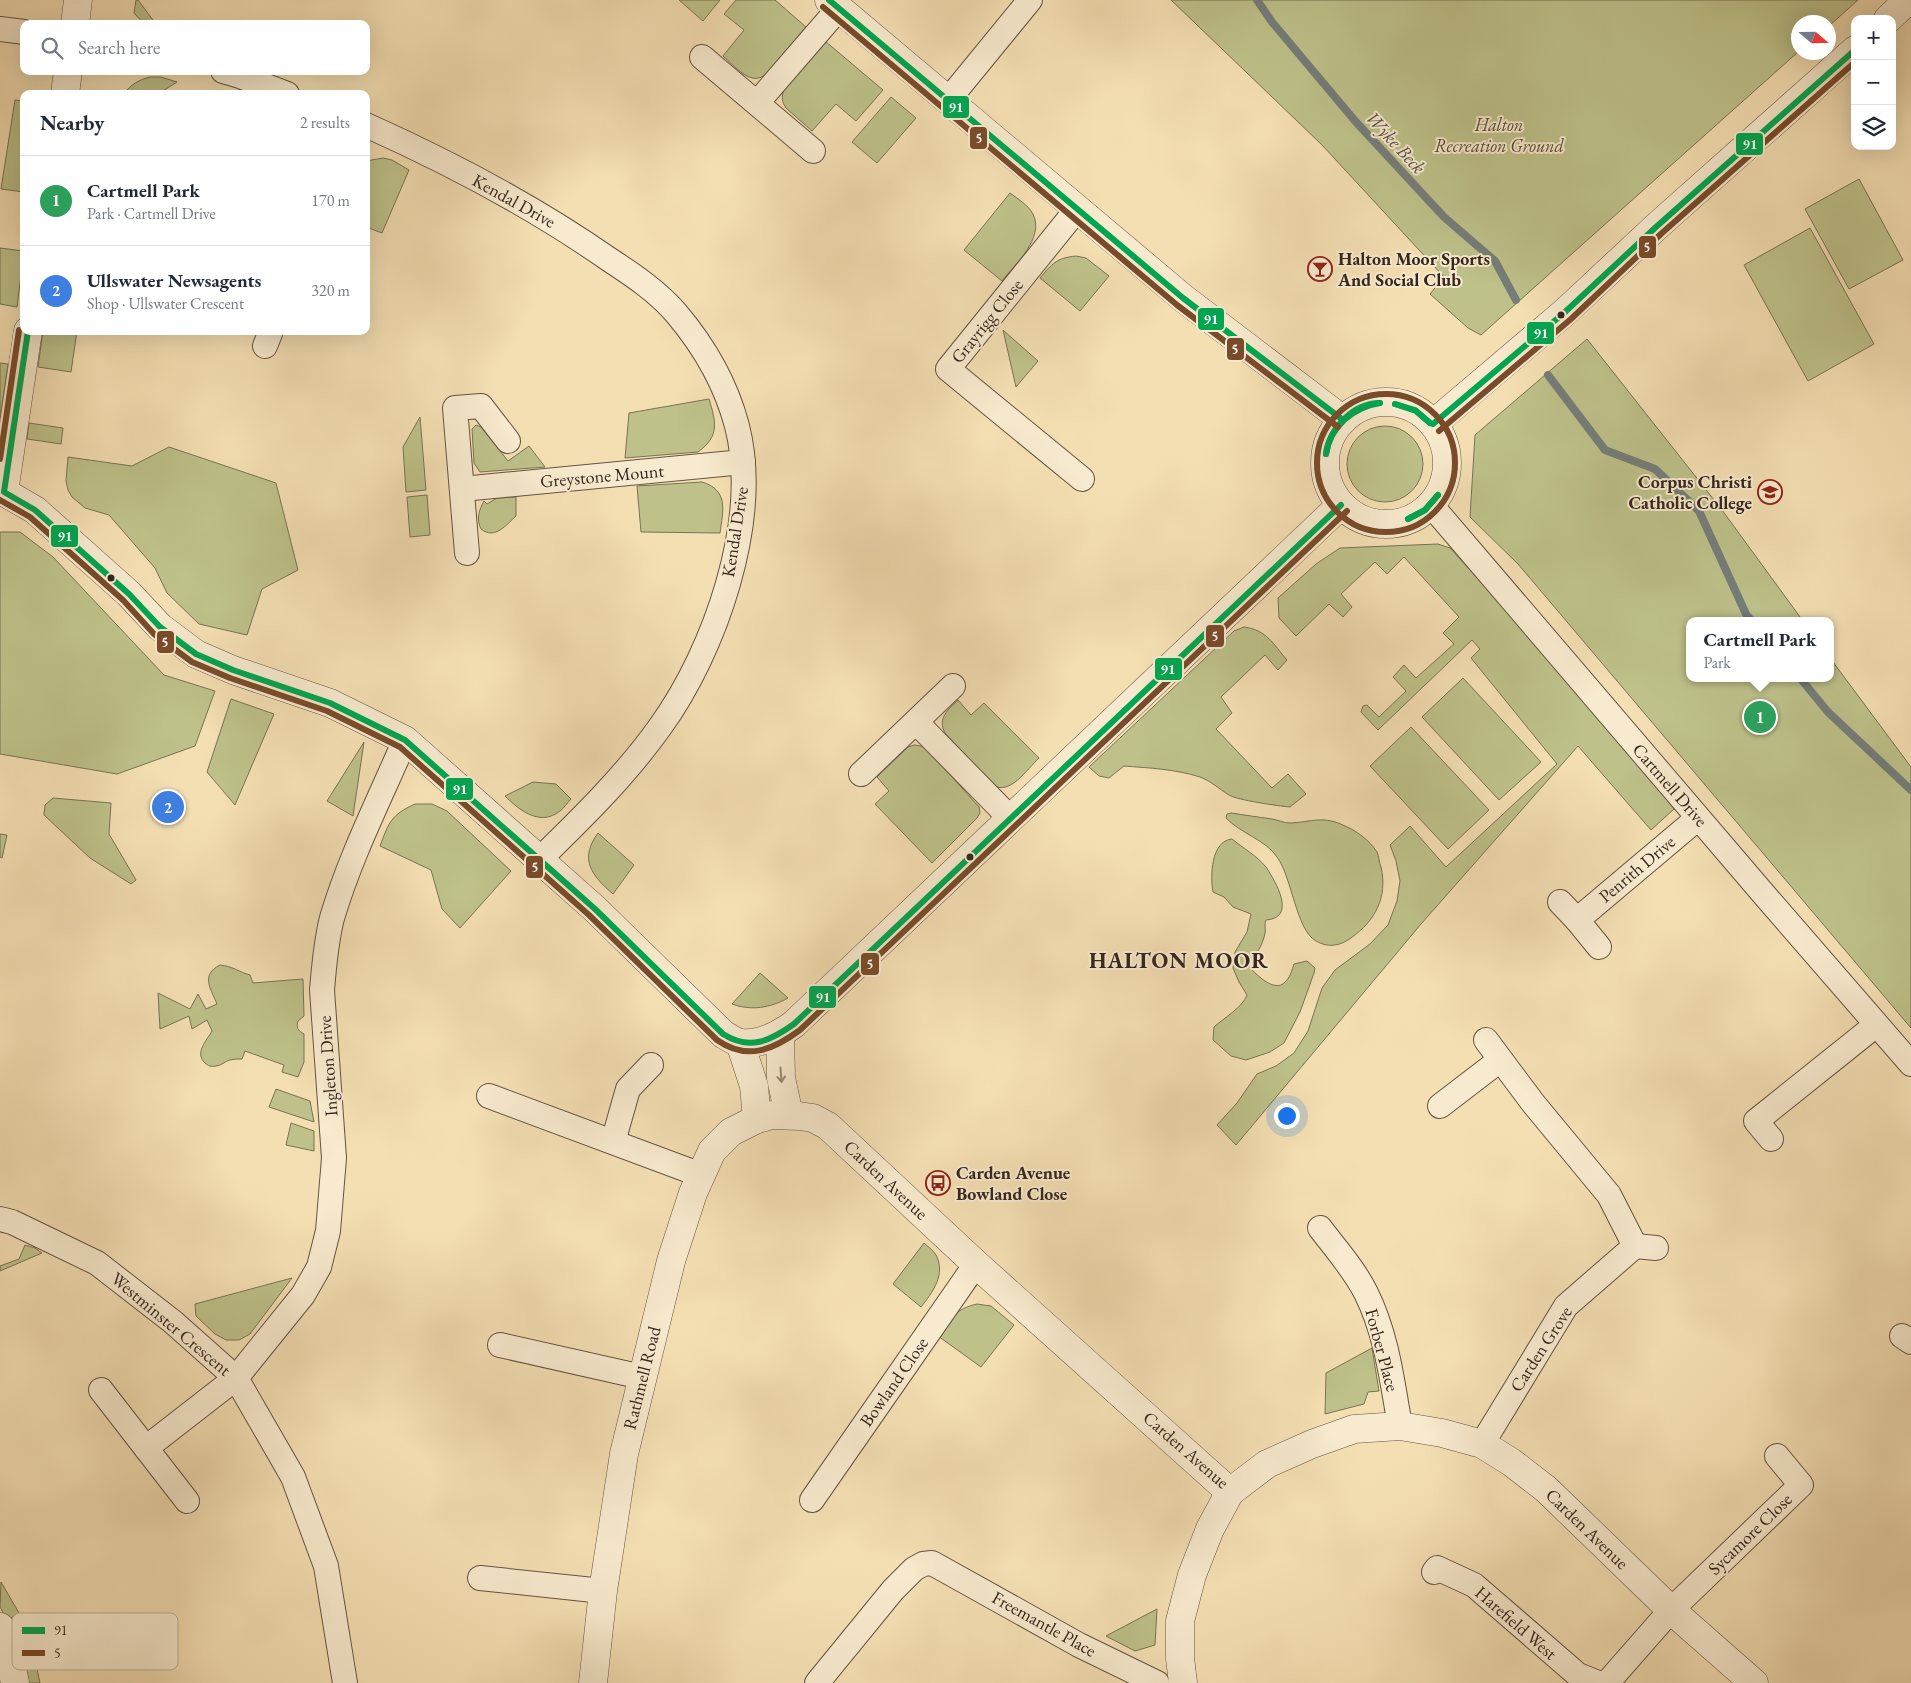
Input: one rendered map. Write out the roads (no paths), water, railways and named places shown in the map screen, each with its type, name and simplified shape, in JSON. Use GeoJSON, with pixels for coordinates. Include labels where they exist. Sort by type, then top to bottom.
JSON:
{"type":"FeatureCollection","features":[{"type":"Feature","properties":{"kind":"street"},"geometry":{"type":"LineString","coordinates":[[76,20],[78,0]]}},
{"type":"Feature","properties":{"kind":"street"},"geometry":{"type":"LineString","coordinates":[[949,99],[1030,0]]}},
{"type":"Feature","properties":{"kind":"street"},"geometry":{"type":"LineString","coordinates":[[1892,15],[1908,0]]}},
{"type":"Feature","properties":{"kind":"street"},"geometry":{"type":"LineString","coordinates":[[757,103],[834,4],[1183,298],[1343,420]]}},
{"type":"Feature","properties":{"kind":"street"},"geometry":{"type":"LineString","coordinates":[[0,29],[20,32]]}},
{"type":"Feature","properties":{"kind":"street"},"geometry":{"type":"LineString","coordinates":[[1433,424],[1565,312],[1656,227],[1851,54]]}},
{"type":"Feature","properties":{"kind":"street"},"geometry":{"type":"LineString","coordinates":[[702,57],[813,151]]}},
{"type":"Feature","properties":{"kind":"street"},"geometry":{"type":"LineString","coordinates":[[66,90],[67,75]]}},
{"type":"Feature","properties":{"kind":"street"},"geometry":{"type":"LineString","coordinates":[[237,75],[277,90]]}},
{"type":"Feature","properties":{"kind":"street","name":"Kendal Drive"},"geometry":{"type":"LineString","coordinates":[[370,127],[440,160],[574,235],[638,279],[675,311],[705,350],[725,391],[737,427],[743,462],[743,504],[735,551],[722,607],[696,668],[661,726],[613,786],[539,860]]}},
{"type":"Feature","properties":{"kind":"street","name":"Grayrigg Close"},"geometry":{"type":"LineString","coordinates":[[1078,208],[948,370],[1082,479]]}},
{"type":"Feature","properties":{"kind":"street"},"geometry":{"type":"LineString","coordinates":[[27,335],[2,492],[35,510],[129,594],[160,627],[196,654],[233,670],[330,703],[405,740],[595,909],[722,1034],[760,1039],[794,1024],[1341,505]]}},
{"type":"Feature","properties":{"kind":"street"},"geometry":{"type":"LineString","coordinates":[[1379,402],[1399,403],[1417,410],[1433,424],[1443,440],[1447,465],[1446,476],[1440,492],[1431,505],[1414,518],[1394,524],[1373,523],[1353,515],[1341,505],[1331,489],[1326,471],[1326,453],[1332,435],[1343,420],[1359,408],[1379,402]]}},
{"type":"Feature","properties":{"kind":"street"},"geometry":{"type":"LineString","coordinates":[[467,554],[455,408],[481,406],[508,441]]}},
{"type":"Feature","properties":{"kind":"street","name":"Greystone Mount"},"geometry":{"type":"LineString","coordinates":[[462,489],[743,462]]}},
{"type":"Feature","properties":{"kind":"street","name":"Cartmell Drive"},"geometry":{"type":"LineString","coordinates":[[1431,505],[1911,1064]]}},
{"type":"Feature","properties":{"kind":"street"},"geometry":{"type":"LineString","coordinates":[[862,774],[953,686]]}},
{"type":"Feature","properties":{"kind":"street"},"geometry":{"type":"LineString","coordinates":[[916,722],[1011,818]]}},
{"type":"Feature","properties":{"kind":"street","name":"Ingleton Drive"},"geometry":{"type":"LineString","coordinates":[[146,1448],[236,1378],[303,1295],[319,1267],[328,1231],[334,1158],[322,990],[324,963],[332,919],[347,874],[405,740]]}},
{"type":"Feature","properties":{"kind":"street","name":"Penrith Drive"},"geometry":{"type":"LineString","coordinates":[[1577,920],[1698,818]]}},
{"type":"Feature","properties":{"kind":"street"},"geometry":{"type":"LineString","coordinates":[[1560,902],[1599,947]]}},
{"type":"Feature","properties":{"kind":"street"},"geometry":{"type":"LineString","coordinates":[[1757,1123],[1876,1025]]}},
{"type":"Feature","properties":{"kind":"street"},"geometry":{"type":"LineString","coordinates":[[760,1039],[754,1086],[772,1116]]}},
{"type":"Feature","properties":{"kind":"street"},"geometry":{"type":"LineString","coordinates":[[760,1039],[781,1078],[772,1116]]}},
{"type":"Feature","properties":{"kind":"street","name":"Carden Grove"},"geometry":{"type":"LineString","coordinates":[[1482,1444],[1566,1306],[1646,1247],[1608,1194],[1533,1103],[1486,1040]]}},
{"type":"Feature","properties":{"kind":"street"},"geometry":{"type":"LineString","coordinates":[[1440,1106],[1500,1060]]}},
{"type":"Feature","properties":{"kind":"street"},"geometry":{"type":"LineString","coordinates":[[613,1142],[628,1089],[651,1066]]}},
{"type":"Feature","properties":{"kind":"street"},"geometry":{"type":"LineString","coordinates":[[489,1096],[701,1175]]}},
{"type":"Feature","properties":{"kind":"street","name":"Rathmell Road"},"geometry":{"type":"LineString","coordinates":[[593,1683],[603,1591],[624,1454],[671,1261],[693,1192],[712,1151],[731,1132],[772,1116]]}},
{"type":"Feature","properties":{"kind":"street","name":"Carden Avenue"},"geometry":{"type":"LineString","coordinates":[[772,1116],[813,1118],[828,1126],[976,1264],[1230,1492],[1267,1464],[1312,1444],[1354,1430],[1400,1426],[1442,1433],[1482,1444],[1511,1462],[1546,1489],[1672,1610],[1754,1683]]}},
{"type":"Feature","properties":{"kind":"street","name":"Westminster Crescent"},"geometry":{"type":"LineString","coordinates":[[0,1219],[12,1222],[97,1263],[173,1322],[236,1378],[293,1477],[326,1566],[345,1683]]}},
{"type":"Feature","properties":{"kind":"street","name":"Forber Place"},"geometry":{"type":"LineString","coordinates":[[1320,1228],[1357,1277],[1373,1308],[1384,1342],[1400,1426]]}},
{"type":"Feature","properties":{"kind":"street","name":"Bowland Close"},"geometry":{"type":"LineString","coordinates":[[812,1500],[976,1264]]}},
{"type":"Feature","properties":{"kind":"street"},"geometry":{"type":"LineString","coordinates":[[500,1345],[642,1377]]}},
{"type":"Feature","properties":{"kind":"street"},"geometry":{"type":"LineString","coordinates":[[101,1390],[186,1501]]}},
{"type":"Feature","properties":{"kind":"street","name":"Sycamore Close"},"geometry":{"type":"LineString","coordinates":[[1672,1610],[1801,1485],[1777,1456]]}},
{"type":"Feature","properties":{"kind":"street"},"geometry":{"type":"LineString","coordinates":[[1183,1683],[1180,1658],[1180,1621],[1196,1566],[1210,1529],[1230,1492]]}},
{"type":"Feature","properties":{"kind":"street","name":"Freemantle Place"},"geometry":{"type":"LineString","coordinates":[[817,1683],[893,1590],[914,1569],[923,1564],[932,1563],[1079,1645],[1157,1683]]}},
{"type":"Feature","properties":{"kind":"street","name":"Harefield West"},"geometry":{"type":"LineString","coordinates":[[1434,1572],[1437,1568],[1474,1585],[1578,1675],[1598,1683]]}},
{"type":"Feature","properties":{"kind":"street"},"geometry":{"type":"LineString","coordinates":[[480,1578],[603,1591]]}},
{"type":"Feature","properties":{"kind":"street"},"geometry":{"type":"LineString","coordinates":[[1607,1683],[1672,1610]]}},
{"type":"Feature","properties":{"kind":"street"},"geometry":{"type":"LineString","coordinates":[[0,1627],[5,1635],[12,1669]]}},
{"type":"Feature","properties":{"kind":"street"},"geometry":{"type":"LineString","coordinates":[[12,1670],[15,1683]]}},
{"type":"Feature","properties":{"kind":"waterway","name":"Wyke Beck"},"geometry":{"type":"LineString","coordinates":[[1257,0],[1272,22],[1356,122],[1444,217],[1495,261],[1516,300]]}},
{"type":"Feature","properties":{"kind":"waterway","name":"Wyke Beck"},"geometry":{"type":"LineString","coordinates":[[1548,375],[1605,450],[1655,469],[1699,511],[1749,617]]}},
{"type":"Feature","properties":{"kind":"waterway","name":"Wyke Beck"},"geometry":{"type":"LineString","coordinates":[[1803,682],[1828,712],[1911,790]]}},
{"type":"Feature","properties":{"kind":"place","name":"Halton Moor Sports And Social Club"},"geometry":{"type":"Point","coordinates":[1320,269]}},
{"type":"Feature","properties":{"kind":"place","name":"Corpus Christi Catholic College"},"geometry":{"type":"Point","coordinates":[1770,492]}},
{"type":"Feature","properties":{"kind":"place","name":"Cartmell Park"},"geometry":{"type":"Point","coordinates":[1760,717]}},
{"type":"Feature","properties":{"kind":"place","name":"Ullswater Newsagents"},"geometry":{"type":"Point","coordinates":[168,807]}},
{"type":"Feature","properties":{"kind":"place","name":"Carden Avenue Bowland Close"},"geometry":{"type":"Point","coordinates":[938,1183]}},
{"type":"Feature","properties":{"kind":"district","name":"HALTON MOOR"},"geometry":{"type":"Point","coordinates":[1179,960]}},
{"type":"Feature","properties":{"kind":"park label","name":"Halton Recreation Ground"},"geometry":{"type":"Point","coordinates":[1499,135]}}]}
